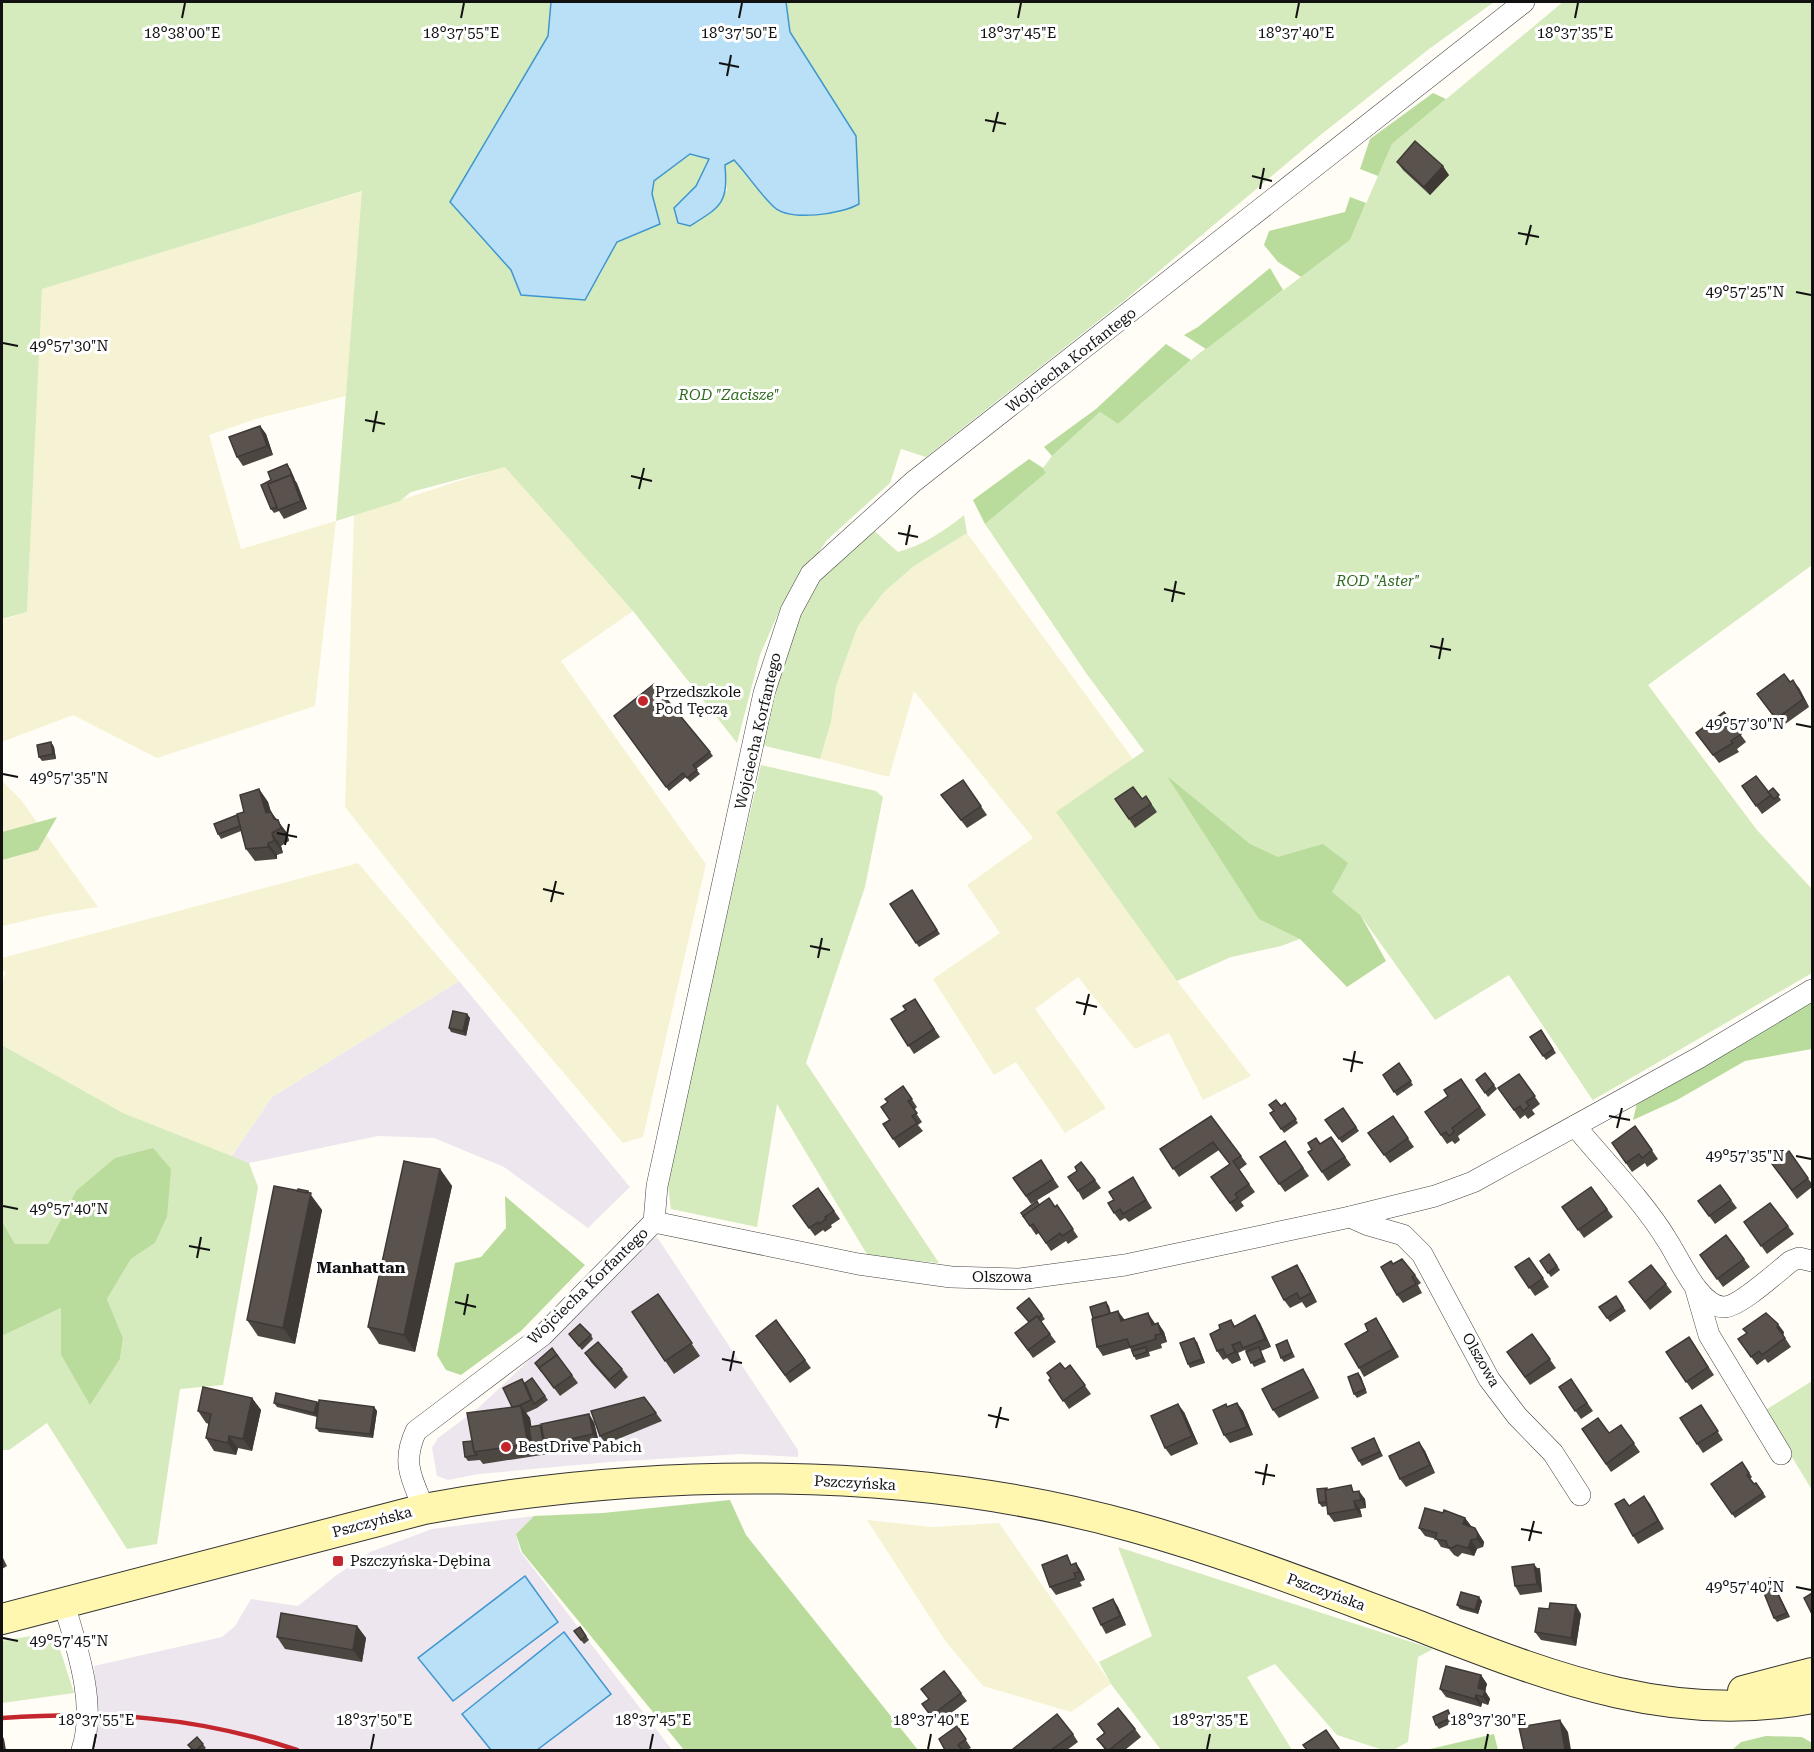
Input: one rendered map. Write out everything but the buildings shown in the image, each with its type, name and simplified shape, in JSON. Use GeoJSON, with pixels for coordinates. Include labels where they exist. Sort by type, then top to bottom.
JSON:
{"type":"FeatureCollection","features":[{"type":"Feature","properties":{"kind":"main road","name":"Pszczyńska"},"geometry":{"type":"LineString","coordinates":[[2,1619],[424,1509],[526,1492],[599,1485],[688,1481],[802,1480],[960,1491],[1049,1506],[1133,1526],[1223,1554],[1478,1649],[1593,1688],[1643,1700],[1741,1708],[1812,1680]]}},
{"type":"Feature","properties":{"kind":"main road","name":"Pszczyńska"},"geometry":{"type":"LineString","coordinates":[[1691,1704],[1812,1680]]}},
{"type":"Feature","properties":{"kind":"main road"},"geometry":{"type":"LineString","coordinates":[[1741,1708],[1786,1713],[1812,1721]]}},
{"type":"Feature","properties":{"kind":"street","name":"Wojciecha Korfantego"},"geometry":{"type":"LineString","coordinates":[[424,1509],[408,1468],[409,1446],[416,1431],[543,1335],[654,1222],[657,1186],[764,693],[791,611],[812,574],[913,482],[1524,2]]}},
{"type":"Feature","properties":{"kind":"street","name":"Olszowa"},"geometry":{"type":"LineString","coordinates":[[654,1222],[858,1264],[951,1277],[1020,1280],[1125,1265],[1435,1196],[1473,1182],[1812,990]]}},
{"type":"Feature","properties":{"kind":"street"},"geometry":{"type":"LineString","coordinates":[[1575,1126],[1666,1237],[1695,1286],[1708,1302],[1726,1307],[1791,1262],[1799,1258],[1812,1261]]}},
{"type":"Feature","properties":{"kind":"street","name":"Olszowa"},"geometry":{"type":"LineString","coordinates":[[1350,1216],[1368,1225],[1403,1235],[1422,1254],[1489,1379],[1517,1416],[1553,1453],[1580,1495]]}},
{"type":"Feature","properties":{"kind":"street"},"geometry":{"type":"LineString","coordinates":[[1695,1286],[1709,1335],[1781,1454]]}},
{"type":"Feature","properties":{"kind":"street"},"geometry":{"type":"LineString","coordinates":[[64,1604],[73,1637],[88,1715],[82,1750]]}},
{"type":"Feature","properties":{"kind":"shaded area"},"geometry":{"type":"Polygon","coordinates":[[[363,191],[346,396],[259,418],[209,435],[241,549],[336,521],[315,706],[157,758],[73,715],[2,742],[2,620],[27,612],[41,289],[363,191]]]}},
{"type":"Feature","properties":{"kind":"shaded area"},"geometry":{"type":"Polygon","coordinates":[[[505,466],[633,611],[561,661],[706,864],[643,1137],[623,1143],[441,928],[345,807],[354,515],[505,466]]]}},
{"type":"Feature","properties":{"kind":"shaded area"},"geometry":{"type":"Polygon","coordinates":[[[967,533],[1133,759],[1057,813],[1177,981],[1251,1076],[1203,1100],[1169,1033],[1135,1049],[1078,977],[1035,1009],[1106,1108],[1065,1133],[1016,1062],[994,1075],[933,979],[1000,933],[967,885],[1033,838],[914,691],[889,777],[820,759],[831,722],[836,686],[858,626],[884,592],[914,566],[967,533]]]}},
{"type":"Feature","properties":{"kind":"shaded area"},"geometry":{"type":"Polygon","coordinates":[[[2,781],[21,800],[98,907],[2,926],[2,781]]]}},
{"type":"Feature","properties":{"kind":"shaded area"},"geometry":{"type":"Polygon","coordinates":[[[358,863],[459,981],[272,1097],[231,1157],[123,1113],[2,1045],[2,981],[6,972],[2,970],[2,958],[358,863]]]}},
{"type":"Feature","properties":{"kind":"shaded area"},"geometry":{"type":"Polygon","coordinates":[[[459,981],[630,1187],[588,1228],[504,1167],[434,1138],[378,1136],[249,1163],[231,1157],[272,1097],[459,981]]]}},
{"type":"Feature","properties":{"kind":"shaded area"},"geometry":{"type":"Polygon","coordinates":[[[657,1237],[798,1450],[798,1457],[741,1454],[610,1462],[479,1474],[448,1480],[437,1476],[432,1448],[438,1438],[477,1409],[648,1241],[657,1237]]]}},
{"type":"Feature","properties":{"kind":"shaded area"},"geometry":{"type":"Polygon","coordinates":[[[534,1516],[516,1534],[520,1551],[672,1750],[91,1750],[98,1725],[94,1666],[222,1637],[235,1626],[251,1599],[298,1606],[370,1552],[432,1529],[534,1516]]]}},
{"type":"Feature","properties":{"kind":"shaded area"},"geometry":{"type":"Polygon","coordinates":[[[867,1520],[932,1527],[999,1523],[1111,1684],[1071,1712],[983,1686],[946,1642],[867,1520]]]}},
{"type":"Feature","properties":{"kind":"green space","name":"ROD \"Zacisze\""},"geometry":{"type":"Polygon","coordinates":[[[2,2],[551,2],[548,36],[451,202],[511,270],[521,295],[599,277],[617,242],[660,224],[652,194],[654,181],[690,154],[709,158],[696,186],[674,208],[727,191],[725,165],[735,160],[776,209],[856,136],[790,32],[786,2],[1494,2],[1429,49],[1318,137],[1126,299],[926,457],[901,449],[890,483],[827,540],[780,609],[760,655],[737,743],[633,611],[505,467],[411,492],[400,501],[336,521],[362,191],[42,289],[27,612],[2,619],[2,2]]]}},
{"type":"Feature","properties":{"kind":"green space","name":"ROD \"Aster\""},"geometry":{"type":"Polygon","coordinates":[[[1563,2],[1812,2],[1812,565],[1648,685],[1757,830],[1812,889],[1812,973],[1593,1100],[1596,1105],[1509,975],[1435,1020],[1361,916],[1281,946],[1231,957],[1177,981],[1056,812],[1144,751],[1086,673],[985,524],[1046,473],[1043,468],[1052,456],[1100,412],[1118,424],[1197,355],[1350,240],[1392,144],[1563,2]]]}},
{"type":"Feature","properties":{"kind":"green space"},"geometry":{"type":"Polygon","coordinates":[[[1433,93],[1446,99],[1392,144],[1378,176],[1360,169],[1370,139],[1433,93]]]}},
{"type":"Feature","properties":{"kind":"green space"},"geometry":{"type":"Polygon","coordinates":[[[1350,197],[1366,203],[1350,240],[1301,277],[1278,262],[1264,245],[1269,231],[1345,212],[1350,197]]]}},
{"type":"Feature","properties":{"kind":"green space"},"geometry":{"type":"Polygon","coordinates":[[[1270,268],[1283,290],[1206,349],[1184,335],[1198,327],[1270,268]]]}},
{"type":"Feature","properties":{"kind":"green space"},"geometry":{"type":"Polygon","coordinates":[[[1166,344],[1191,360],[1118,424],[1100,412],[1052,456],[1044,447],[1096,409],[1166,344]]]}},
{"type":"Feature","properties":{"kind":"green space"},"geometry":{"type":"Polygon","coordinates":[[[1029,459],[1043,468],[1046,473],[985,524],[973,500],[1029,459]]]}},
{"type":"Feature","properties":{"kind":"green space"},"geometry":{"type":"Polygon","coordinates":[[[964,515],[967,533],[914,566],[884,592],[858,626],[836,686],[831,722],[820,759],[761,745],[783,656],[813,584],[871,528],[898,552],[916,546],[964,515]]]}},
{"type":"Feature","properties":{"kind":"green space"},"geometry":{"type":"Polygon","coordinates":[[[761,765],[876,791],[883,797],[865,887],[806,1063],[939,1263],[868,1256],[777,1104],[757,1227],[671,1209],[667,1178],[761,765]]]}},
{"type":"Feature","properties":{"kind":"green space"},"geometry":{"type":"Polygon","coordinates":[[[1167,776],[1250,844],[1278,857],[1323,844],[1348,863],[1332,892],[1361,916],[1386,961],[1347,987],[1300,939],[1259,919],[1167,776]]]}},
{"type":"Feature","properties":{"kind":"green space"},"geometry":{"type":"Polygon","coordinates":[[[57,817],[38,850],[2,860],[2,832],[57,817]]]}},
{"type":"Feature","properties":{"kind":"green space"},"geometry":{"type":"Polygon","coordinates":[[[1812,996],[1812,1049],[1745,1061],[1677,1100],[1633,1120],[1637,1103],[1812,996]]]}},
{"type":"Feature","properties":{"kind":"green space"},"geometry":{"type":"Polygon","coordinates":[[[2,1045],[123,1113],[249,1163],[258,1187],[223,1385],[180,1389],[157,1544],[127,1549],[47,1423],[9,1450],[2,1450],[2,1336],[61,1308],[61,1355],[90,1404],[120,1359],[123,1338],[107,1299],[131,1259],[155,1243],[167,1217],[76,1191],[48,1244],[15,1244],[2,1221],[2,1045]]]}},
{"type":"Feature","properties":{"kind":"green space"},"geometry":{"type":"Polygon","coordinates":[[[153,1148],[171,1169],[167,1217],[155,1243],[131,1259],[107,1299],[123,1338],[120,1359],[90,1405],[61,1355],[61,1308],[2,1336],[2,1221],[15,1244],[48,1244],[76,1191],[115,1158],[153,1148]]]}},
{"type":"Feature","properties":{"kind":"green space"},"geometry":{"type":"Polygon","coordinates":[[[505,1196],[585,1265],[521,1331],[461,1375],[446,1370],[437,1355],[455,1263],[481,1257],[506,1228],[505,1196]]]}},
{"type":"Feature","properties":{"kind":"green space"},"geometry":{"type":"Polygon","coordinates":[[[1812,1381],[1812,1490],[1764,1411],[1812,1381]]]}},
{"type":"Feature","properties":{"kind":"green space"},"geometry":{"type":"Polygon","coordinates":[[[730,1500],[746,1535],[918,1750],[684,1750],[522,1552],[516,1534],[534,1516],[603,1513],[730,1500]]]}},
{"type":"Feature","properties":{"kind":"green space"},"geometry":{"type":"Polygon","coordinates":[[[1118,1547],[1433,1649],[1418,1657],[1408,1742],[1393,1750],[1383,1750],[1337,1735],[1275,1664],[1247,1677],[1292,1750],[1161,1750],[1111,1684],[1099,1662],[1152,1636],[1118,1547]]]}},
{"type":"Feature","properties":{"kind":"green space"},"geometry":{"type":"Polygon","coordinates":[[[48,1633],[57,1640],[74,1693],[2,1703],[2,1641],[48,1633]]]}},
{"type":"Feature","properties":{"kind":"green space"},"geometry":{"type":"Polygon","coordinates":[[[1494,1734],[1498,1750],[1426,1750],[1494,1734]]]}},
{"type":"Feature","properties":{"kind":"green space"},"geometry":{"type":"Polygon","coordinates":[[[1766,1736],[1802,1737],[1812,1743],[1812,1750],[1732,1750],[1741,1742],[1766,1736]]]}},
{"type":"Feature","properties":{"kind":"water"},"geometry":{"type":"Polygon","coordinates":[[[551,2],[786,2],[790,32],[856,136],[859,204],[841,211],[816,215],[782,212],[769,202],[734,160],[725,165],[724,196],[716,208],[690,226],[678,223],[674,208],[696,186],[709,159],[690,154],[654,181],[652,194],[660,224],[617,242],[585,300],[521,295],[511,270],[450,202],[548,36],[551,2]]]}},
{"type":"Feature","properties":{"kind":"water"},"geometry":{"type":"Polygon","coordinates":[[[525,1576],[558,1622],[453,1701],[418,1658],[525,1576]]]}},
{"type":"Feature","properties":{"kind":"water"},"geometry":{"type":"Polygon","coordinates":[[[564,1632],[611,1694],[537,1750],[491,1750],[462,1714],[564,1632]]]}},
{"type":"Feature","properties":{"kind":"railway"},"geometry":{"type":"LineString","coordinates":[[2,1718],[78,1715],[151,1719],[223,1730],[297,1750]]}},
{"type":"Feature","properties":{"kind":"place","name":"Przedszkole Pod Tęczą"},"geometry":{"type":"Point","coordinates":[643,701]}},
{"type":"Feature","properties":{"kind":"place","name":"BestDrive Pabich"},"geometry":{"type":"Point","coordinates":[506,1447]}},
{"type":"Feature","properties":{"kind":"place","name":"Pszczyńska-Dębina"},"geometry":{"type":"Point","coordinates":[338,1561]}},
{"type":"Feature","properties":{"kind":"district","name":"Manhattan"},"geometry":{"type":"Point","coordinates":[361,1267]}}]}
